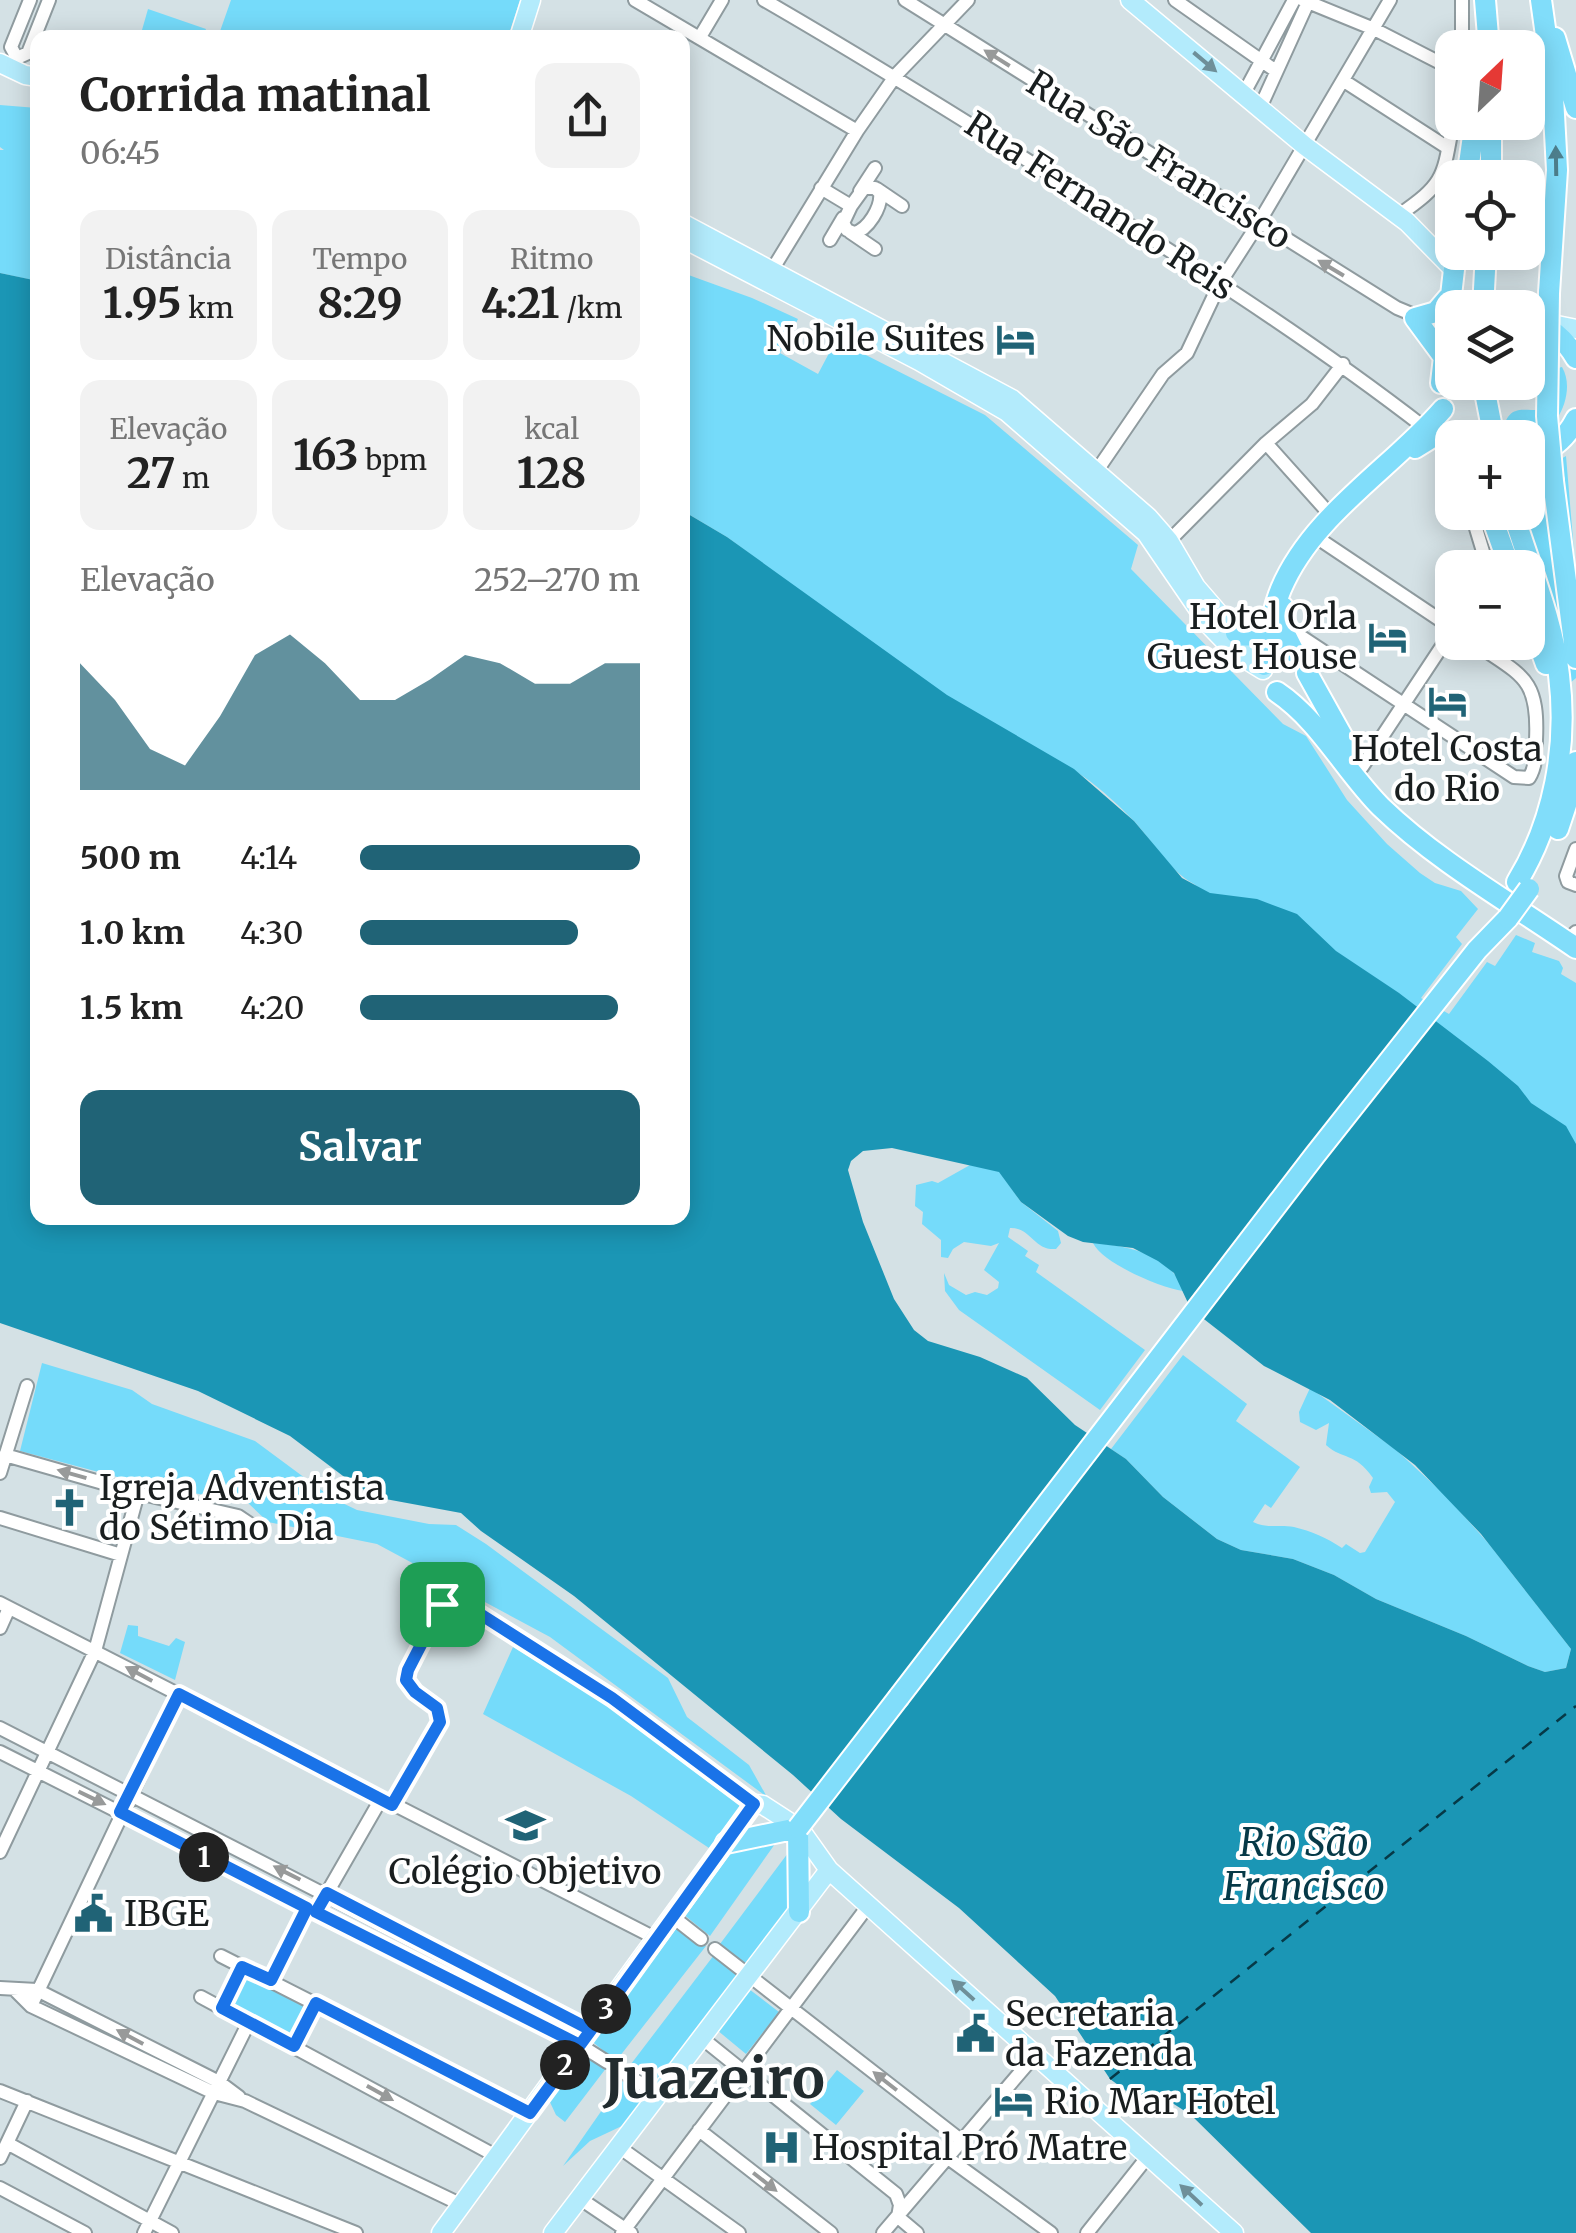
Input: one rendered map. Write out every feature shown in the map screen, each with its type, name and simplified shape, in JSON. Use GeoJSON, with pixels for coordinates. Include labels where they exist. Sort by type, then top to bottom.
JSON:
{"type":"FeatureCollection","features":[{"type":"Feature","properties":{"kind":"highway"},"geometry":{"type":"LineString","coordinates":[[1485,1],[1485,30]]}},
{"type":"Feature","properties":{"kind":"highway"},"geometry":{"type":"LineString","coordinates":[[1542,5],[1561,52],[1576,108]]}},
{"type":"Feature","properties":{"kind":"highway"},"geometry":{"type":"LineString","coordinates":[[1542,5],[1552,78],[1557,170],[1549,293],[1548,416],[1576,658]]}},
{"type":"Feature","properties":{"kind":"highway"},"geometry":{"type":"LineString","coordinates":[[1435,312],[1415,318],[1435,339]]}},
{"type":"Feature","properties":{"kind":"highway"},"geometry":{"type":"LineString","coordinates":[[1545,329],[1563,339],[1576,358]]}},
{"type":"Feature","properties":{"kind":"highway"},"geometry":{"type":"LineString","coordinates":[[1442,400],[1449,420]]}},
{"type":"Feature","properties":{"kind":"highway"},"geometry":{"type":"LineString","coordinates":[[1442,409],[1335,520],[1282,586],[1274,657],[1266,684],[1323,735],[1382,807],[1426,844],[1576,937]]}},
{"type":"Feature","properties":{"kind":"highway"},"geometry":{"type":"LineString","coordinates":[[1565,445],[1576,419]]}},
{"type":"Feature","properties":{"kind":"highway"},"geometry":{"type":"LineString","coordinates":[[1335,520],[1435,436]]}},
{"type":"Feature","properties":{"kind":"highway"},"geometry":{"type":"LineString","coordinates":[[1518,530],[1549,630],[1559,675],[1561,716],[1553,802],[1523,886]]}},
{"type":"Feature","properties":{"kind":"highway"},"geometry":{"type":"LineString","coordinates":[[1236,633],[1255,636],[1277,622]]}},
{"type":"Feature","properties":{"kind":"highway"},"geometry":{"type":"LineString","coordinates":[[1274,657],[1304,661],[1324,709],[1362,767],[1391,800],[1431,834],[1576,937]]}},
{"type":"Feature","properties":{"kind":"highway"},"geometry":{"type":"LineString","coordinates":[[1545,660],[1561,716]]}},
{"type":"Feature","properties":{"kind":"highway"},"geometry":{"type":"LineString","coordinates":[[1277,692],[1297,690],[1306,673]]}},
{"type":"Feature","properties":{"kind":"highway"},"geometry":{"type":"LineString","coordinates":[[799,1903],[800,1830],[899,1697],[917,1691],[976,1612],[981,1592],[1478,950],[1486,928],[1523,886],[1554,838],[1576,762]]}},
{"type":"Feature","properties":{"kind":"highway"},"geometry":{"type":"LineString","coordinates":[[730,1841],[800,1830]]}},
{"type":"Feature","properties":{"kind":"main road"},"geometry":{"type":"LineString","coordinates":[[522,30],[531,0]]}},
{"type":"Feature","properties":{"kind":"main road"},"geometry":{"type":"LineString","coordinates":[[1130,0],[1305,146],[1435,245]]}},
{"type":"Feature","properties":{"kind":"main road"},"geometry":{"type":"LineString","coordinates":[[0,63],[30,75]]}},
{"type":"Feature","properties":{"kind":"main road"},"geometry":{"type":"LineString","coordinates":[[0,75],[30,85]]}},
{"type":"Feature","properties":{"kind":"main road"},"geometry":{"type":"LineString","coordinates":[[690,228],[976,391],[1006,412],[1146,533],[1209,624],[1237,654],[1274,657]]}},
{"type":"Feature","properties":{"kind":"main road"},"geometry":{"type":"LineString","coordinates":[[690,241],[769,276],[1012,398],[1169,541],[1196,587],[1236,633],[1274,657]]}},
{"type":"Feature","properties":{"kind":"main road"},"geometry":{"type":"LineString","coordinates":[[1545,323],[1576,329]]}},
{"type":"Feature","properties":{"kind":"main road"},"geometry":{"type":"LineString","coordinates":[[441,2233],[753,1806],[763,1805],[800,1830],[829,1870],[1228,2230]]}},
{"type":"Feature","properties":{"kind":"main road"},"geometry":{"type":"LineString","coordinates":[[552,2233],[703,2039],[799,1903],[829,1870]]}},
{"type":"Feature","properties":{"kind":"street"},"geometry":{"type":"LineString","coordinates":[[30,0],[11,47],[17,58],[30,47]]}},
{"type":"Feature","properties":{"kind":"street"},"geometry":{"type":"LineString","coordinates":[[37,30],[49,0]]}},
{"type":"Feature","properties":{"kind":"street"},"geometry":{"type":"LineString","coordinates":[[635,0],[688,30]]}},
{"type":"Feature","properties":{"kind":"street"},"geometry":{"type":"LineString","coordinates":[[700,37],[722,0]]}},
{"type":"Feature","properties":{"kind":"street","name":"Rua Fernando Reis"},"geometry":{"type":"LineString","coordinates":[[764,0],[896,75],[1220,283],[1343,364],[1425,428]]}},
{"type":"Feature","properties":{"kind":"street","name":"Rua São Francisco"},"geometry":{"type":"LineString","coordinates":[[905,0],[1258,224],[1415,318],[1435,325]]}},
{"type":"Feature","properties":{"kind":"street"},"geometry":{"type":"LineString","coordinates":[[769,276],[857,131],[896,75],[968,0]]}},
{"type":"Feature","properties":{"kind":"street"},"geometry":{"type":"LineString","coordinates":[[1244,95],[1294,0]]}},
{"type":"Feature","properties":{"kind":"street"},"geometry":{"type":"LineString","coordinates":[[1096,472],[1163,374],[1187,353],[1220,283],[1390,0]]}},
{"type":"Feature","properties":{"kind":"street"},"geometry":{"type":"LineString","coordinates":[[1462,0],[1462,30]]}},
{"type":"Feature","properties":{"kind":"street"},"geometry":{"type":"LineString","coordinates":[[1260,108],[1307,1],[1374,29],[1435,61]]}},
{"type":"Feature","properties":{"kind":"street"},"geometry":{"type":"LineString","coordinates":[[1166,30],[1182,2],[1276,71]]}},
{"type":"Feature","properties":{"kind":"street"},"geometry":{"type":"LineString","coordinates":[[690,31],[857,131]]}},
{"type":"Feature","properties":{"kind":"street"},"geometry":{"type":"LineString","coordinates":[[1344,81],[1448,148]]}},
{"type":"Feature","properties":{"kind":"street"},"geometry":{"type":"LineString","coordinates":[[1398,215],[1431,193],[1441,179],[1450,140]]}},
{"type":"Feature","properties":{"kind":"street"},"geometry":{"type":"LineString","coordinates":[[830,240],[875,168]]}},
{"type":"Feature","properties":{"kind":"street"},"geometry":{"type":"LineString","coordinates":[[822,188],[851,205]]}},
{"type":"Feature","properties":{"kind":"street"},"geometry":{"type":"LineString","coordinates":[[875,248],[844,227],[851,205],[864,188],[875,188],[902,206]]}},
{"type":"Feature","properties":{"kind":"street"},"geometry":{"type":"LineString","coordinates":[[850,232],[862,231],[880,204],[880,193],[875,188]]}},
{"type":"Feature","properties":{"kind":"street"},"geometry":{"type":"LineString","coordinates":[[1169,541],[1266,443],[1312,404],[1343,364]]}},
{"type":"Feature","properties":{"kind":"street"},"geometry":{"type":"LineString","coordinates":[[1266,443],[1335,520]]}},
{"type":"Feature","properties":{"kind":"street"},"geometry":{"type":"LineString","coordinates":[[1319,540],[1435,618]]}},
{"type":"Feature","properties":{"kind":"street"},"geometry":{"type":"LineString","coordinates":[[1277,622],[1514,776],[1529,778],[1534,766],[1535,698],[1522,676],[1499,660]]}},
{"type":"Feature","properties":{"kind":"street"},"geometry":{"type":"LineString","coordinates":[[1362,767],[1435,656]]}},
{"type":"Feature","properties":{"kind":"street"},"geometry":{"type":"LineString","coordinates":[[1571,881],[1574,858]]}},
{"type":"Feature","properties":{"kind":"street"},"geometry":{"type":"LineString","coordinates":[[0,1473],[27,1386]]}},
{"type":"Feature","properties":{"kind":"street"},"geometry":{"type":"LineString","coordinates":[[5,1454],[138,1493],[238,1516],[259,1530]]}},
{"type":"Feature","properties":{"kind":"street"},"geometry":{"type":"LineString","coordinates":[[0,1852],[94,1650],[138,1493]]}},
{"type":"Feature","properties":{"kind":"street"},"geometry":{"type":"LineString","coordinates":[[0,1518],[120,1555]]}},
{"type":"Feature","properties":{"kind":"street"},"geometry":{"type":"LineString","coordinates":[[271,1980],[311,1910],[327,1893],[440,1722],[437,1708],[406,1680],[447,1593],[612,1698],[753,1806]]}},
{"type":"Feature","properties":{"kind":"street"},"geometry":{"type":"LineString","coordinates":[[0,1628],[5,1606],[656,1939]]}},
{"type":"Feature","properties":{"kind":"street"},"geometry":{"type":"LineString","coordinates":[[30,2006],[179,1694]]}},
{"type":"Feature","properties":{"kind":"street"},"geometry":{"type":"LineString","coordinates":[[0,1728],[327,1893],[585,2038],[608,2062]]}},
{"type":"Feature","properties":{"kind":"street"},"geometry":{"type":"LineString","coordinates":[[0,1752],[311,1910],[585,2038]]}},
{"type":"Feature","properties":{"kind":"street"},"geometry":{"type":"LineString","coordinates":[[213,1862],[224,1840]]}},
{"type":"Feature","properties":{"kind":"street"},"geometry":{"type":"LineString","coordinates":[[580,2198],[626,2232],[663,2176],[868,1906]]}},
{"type":"Feature","properties":{"kind":"street"},"geometry":{"type":"LineString","coordinates":[[672,1917],[701,1939]]}},
{"type":"Feature","properties":{"kind":"street"},"geometry":{"type":"LineString","coordinates":[[715,1949],[962,2142]]}},
{"type":"Feature","properties":{"kind":"street"},"geometry":{"type":"LineString","coordinates":[[221,1956],[530,2113]]}},
{"type":"Feature","properties":{"kind":"street"},"geometry":{"type":"LineString","coordinates":[[222,2008],[242,1967]]}},
{"type":"Feature","properties":{"kind":"street"},"geometry":{"type":"LineString","coordinates":[[0,1988],[38,1990],[245,2102],[462,2204]]}},
{"type":"Feature","properties":{"kind":"street"},"geometry":{"type":"LineString","coordinates":[[16,1990],[30,2006],[217,2087]]}},
{"type":"Feature","properties":{"kind":"street"},"geometry":{"type":"LineString","coordinates":[[201,1997],[496,2156]]}},
{"type":"Feature","properties":{"kind":"street"},"geometry":{"type":"LineString","coordinates":[[294,2046],[316,2003]]}},
{"type":"Feature","properties":{"kind":"street"},"geometry":{"type":"LineString","coordinates":[[146,2227],[249,2022]]}},
{"type":"Feature","properties":{"kind":"street"},"geometry":{"type":"LineString","coordinates":[[703,2039],[896,2194],[900,2204],[898,2217]]}},
{"type":"Feature","properties":{"kind":"street"},"geometry":{"type":"LineString","coordinates":[[884,2233],[1035,2054]]}},
{"type":"Feature","properties":{"kind":"street"},"geometry":{"type":"LineString","coordinates":[[622,2071],[659,2096]]}},
{"type":"Feature","properties":{"kind":"street"},"geometry":{"type":"LineString","coordinates":[[0,2090],[349,2232]]}},
{"type":"Feature","properties":{"kind":"street"},"geometry":{"type":"LineString","coordinates":[[0,2158],[27,2102]]}},
{"type":"Feature","properties":{"kind":"street"},"geometry":{"type":"LineString","coordinates":[[699,2130],[830,2233]]}},
{"type":"Feature","properties":{"kind":"street"},"geometry":{"type":"LineString","coordinates":[[7,2143],[146,2227],[172,2233]]}},
{"type":"Feature","properties":{"kind":"street"},"geometry":{"type":"LineString","coordinates":[[619,2147],[739,2233]]}},
{"type":"Feature","properties":{"kind":"street"},"geometry":{"type":"LineString","coordinates":[[948,2158],[1051,2233]]}},
{"type":"Feature","properties":{"kind":"street"},"geometry":{"type":"LineString","coordinates":[[1087,2233],[1146,2158]]}},
{"type":"Feature","properties":{"kind":"street"},"geometry":{"type":"LineString","coordinates":[[0,2188],[85,2233]]}},
{"type":"Feature","properties":{"kind":"street"},"geometry":{"type":"LineString","coordinates":[[898,2217],[918,2233]]}},
{"type":"Feature","properties":{"kind":"shaded area"},"geometry":{"type":"Polygon","coordinates":[[[231,0],[520,0],[510,30],[220,30],[231,0]]]}},
{"type":"Feature","properties":{"kind":"shaded area"},"geometry":{"type":"Polygon","coordinates":[[[148,9],[206,29],[206,30],[142,30],[148,9]]]}},
{"type":"Feature","properties":{"kind":"shaded area"},"geometry":{"type":"Polygon","coordinates":[[[0,105],[30,107],[30,279],[0,273],[0,150],[4,150],[0,147],[0,105]]]}},
{"type":"Feature","properties":{"kind":"shaded area"},"geometry":{"type":"Polygon","coordinates":[[[690,276],[798,319],[780,353],[818,374],[836,340],[985,415],[1138,545],[1131,569],[1283,724],[1306,736],[1347,800],[1387,844],[1435,883],[1461,891],[1478,909],[1456,937],[1462,944],[1421,998],[1449,1014],[1487,962],[1495,966],[1516,935],[1535,943],[1532,952],[1559,961],[1561,974],[1576,983],[1576,1193],[1176,871],[1134,821],[1097,787],[1051,759],[1021,754],[727,537],[690,515],[690,276]]]}},
{"type":"Feature","properties":{"kind":"shaded area"},"geometry":{"type":"Polygon","coordinates":[[[1562,367],[1566,376],[1566,398],[1550,428],[1545,431],[1545,420],[1507,420],[1517,410],[1538,410],[1558,368],[1562,367]]]}},
{"type":"Feature","properties":{"kind":"shaded area"},"geometry":{"type":"Polygon","coordinates":[[[1566,456],[1576,575],[1576,678],[1558,693],[1545,654],[1545,550],[1508,550],[1500,530],[1545,530],[1545,468],[1566,456]]]}},
{"type":"Feature","properties":{"kind":"shaded area"},"geometry":{"type":"Polygon","coordinates":[[[970,1165],[999,1171],[1021,1202],[1058,1231],[1061,1243],[1056,1249],[1049,1249],[1023,1231],[1010,1228],[1008,1237],[1028,1251],[1025,1256],[1039,1265],[1036,1272],[1145,1350],[1100,1410],[959,1310],[945,1291],[944,1273],[949,1285],[966,1295],[987,1295],[998,1288],[999,1282],[984,1270],[999,1243],[991,1246],[964,1242],[948,1258],[941,1257],[941,1240],[922,1224],[923,1212],[915,1206],[916,1185],[938,1183],[970,1165]]]}},
{"type":"Feature","properties":{"kind":"shaded area"},"geometry":{"type":"Polygon","coordinates":[[[1093,1243],[1147,1254],[1169,1269],[1183,1291],[1147,1280],[1120,1266],[1093,1243]]]}},
{"type":"Feature","properties":{"kind":"shaded area"},"geometry":{"type":"Polygon","coordinates":[[[1183,1355],[1247,1404],[1236,1421],[1300,1467],[1271,1508],[1265,1504],[1253,1522],[1300,1529],[1342,1548],[1346,1544],[1360,1553],[1365,1552],[1395,1502],[1387,1492],[1371,1493],[1373,1478],[1366,1469],[1326,1445],[1329,1423],[1316,1430],[1300,1422],[1299,1412],[1310,1388],[1395,1449],[1446,1496],[1571,1649],[1566,1668],[1545,1672],[1528,1666],[1376,1599],[1334,1575],[1293,1559],[1241,1550],[1217,1539],[1163,1497],[1111,1449],[1183,1355]]]}},
{"type":"Feature","properties":{"kind":"shaded area"},"geometry":{"type":"Polygon","coordinates":[[[42,1363],[132,1390],[152,1404],[255,1441],[332,1498],[357,1510],[429,1524],[456,1525],[668,1678],[687,1717],[749,1765],[767,1797],[550,1637],[377,1544],[268,1522],[247,1502],[151,1486],[20,1451],[42,1363]]]}},
{"type":"Feature","properties":{"kind":"shaded area"},"geometry":{"type":"Polygon","coordinates":[[[128,1625],[138,1626],[138,1636],[169,1646],[176,1638],[185,1642],[175,1680],[120,1653],[128,1625]]]}},
{"type":"Feature","properties":{"kind":"shaded area"},"geometry":{"type":"Polygon","coordinates":[[[513,1647],[604,1703],[740,1806],[709,1848],[631,1796],[483,1714],[513,1647]]]}},
{"type":"Feature","properties":{"kind":"shaded area"},"geometry":{"type":"Polygon","coordinates":[[[782,1834],[710,1936],[683,1914],[731,1849],[782,1834]]]}},
{"type":"Feature","properties":{"kind":"shaded area"},"geometry":{"type":"Polygon","coordinates":[[[794,1845],[796,1908],[751,1968],[720,1944],[794,1845]]]}},
{"type":"Feature","properties":{"kind":"shaded area"},"geometry":{"type":"Polygon","coordinates":[[[684,1929],[706,1946],[616,2061],[589,2039],[667,1932],[684,1929]]]}},
{"type":"Feature","properties":{"kind":"shaded area"},"geometry":{"type":"Polygon","coordinates":[[[714,1955],[736,1971],[739,1979],[659,2091],[628,2068],[714,1955]]]}},
{"type":"Feature","properties":{"kind":"shaded area"},"geometry":{"type":"Polygon","coordinates":[[[245,1972],[309,2005],[292,2038],[228,2006],[245,1972]]]}},
{"type":"Feature","properties":{"kind":"shaded area"},"geometry":{"type":"Polygon","coordinates":[[[749,1989],[779,2012],[746,2054],[717,2030],[749,1989]]]}},
{"type":"Feature","properties":{"kind":"shaded area"},"geometry":{"type":"Polygon","coordinates":[[[582,2052],[607,2067],[565,2122],[556,2115],[549,2100],[582,2052]]]}},
{"type":"Feature","properties":{"kind":"shaded area"},"geometry":{"type":"Polygon","coordinates":[[[837,2070],[864,2091],[836,2125],[810,2104],[837,2070]]]}},
{"type":"Feature","properties":{"kind":"shaded area"},"geometry":{"type":"Polygon","coordinates":[[[625,2077],[653,2098],[624,2125],[590,2141],[563,2166],[625,2077]]]}},
{"type":"Feature","properties":{"kind":"water","name":"Rio São Francisco"},"geometry":{"type":"Polygon","coordinates":[[[0,273],[30,279],[30,1225],[690,1225],[690,515],[727,537],[947,695],[1074,769],[1134,821],[1182,878],[1210,893],[1257,899],[1297,914],[1336,951],[1399,993],[1518,1086],[1531,1103],[1566,1126],[1576,1144],[1576,2233],[1311,2233],[1191,2115],[1166,2099],[1129,2093],[1110,2079],[1055,1996],[959,1908],[841,1819],[793,1775],[574,1596],[461,1513],[380,1498],[355,1485],[290,1436],[198,1391],[0,1323],[0,273]],[[892,1148],[863,1151],[851,1161],[848,1170],[863,1222],[894,1299],[914,1330],[928,1341],[980,1357],[1027,1378],[1075,1425],[1126,1459],[1163,1497],[1217,1539],[1241,1550],[1293,1559],[1334,1575],[1376,1599],[1528,1666],[1545,1672],[1566,1668],[1571,1649],[1481,1534],[1415,1465],[1330,1400],[1264,1366],[1200,1316],[1188,1303],[1174,1273],[1158,1261],[1133,1248],[1083,1242],[1068,1236],[1021,1202],[999,1172],[892,1148]]]}},
{"type":"Feature","properties":{"kind":"ferry route"},"geometry":{"type":"LineString","coordinates":[[1110,2079],[1576,1706]]}},
{"type":"Feature","properties":{"kind":"place","name":"Nobile Suites"},"geometry":{"type":"Point","coordinates":[1015,339]}},
{"type":"Feature","properties":{"kind":"place","name":"Hotel Orla Guest House"},"geometry":{"type":"Point","coordinates":[1387,637]}},
{"type":"Feature","properties":{"kind":"place","name":"Hotel Costa do Rio"},"geometry":{"type":"Point","coordinates":[1447,702]}},
{"type":"Feature","properties":{"kind":"place","name":"Igreja Adventista do Sétimo Dia"},"geometry":{"type":"Point","coordinates":[69,1508]}},
{"type":"Feature","properties":{"kind":"place","name":"Colégio Objetivo"},"geometry":{"type":"Point","coordinates":[525,1825]}},
{"type":"Feature","properties":{"kind":"place","name":"IBGE"},"geometry":{"type":"Point","coordinates":[94,1914]}},
{"type":"Feature","properties":{"kind":"place","name":"Secretaria da Fazenda"},"geometry":{"type":"Point","coordinates":[975,2034]}},
{"type":"Feature","properties":{"kind":"place","name":"Rio Mar Hotel"},"geometry":{"type":"Point","coordinates":[1014,2102]}},
{"type":"Feature","properties":{"kind":"place","name":"Hospital Pró Matre"},"geometry":{"type":"Point","coordinates":[782,2148]}},
{"type":"Feature","properties":{"kind":"district","name":"Juazeiro"},"geometry":{"type":"Point","coordinates":[714,2079]}},
{"type":"Feature","properties":{"kind":"route"},"geometry":{"type":"LineString","coordinates":[[442,1604],[406,1680],[437,1708],[441,1718],[392,1805],[179,1694],[120,1812],[307,1908],[271,1980],[242,1967],[222,2008],[294,2046],[316,2003],[530,2113],[591,2030],[327,1893],[316,1912],[580,2045],[591,2030],[754,1804],[612,1698],[537,1649],[447,1593],[442,1604]]}}]}
